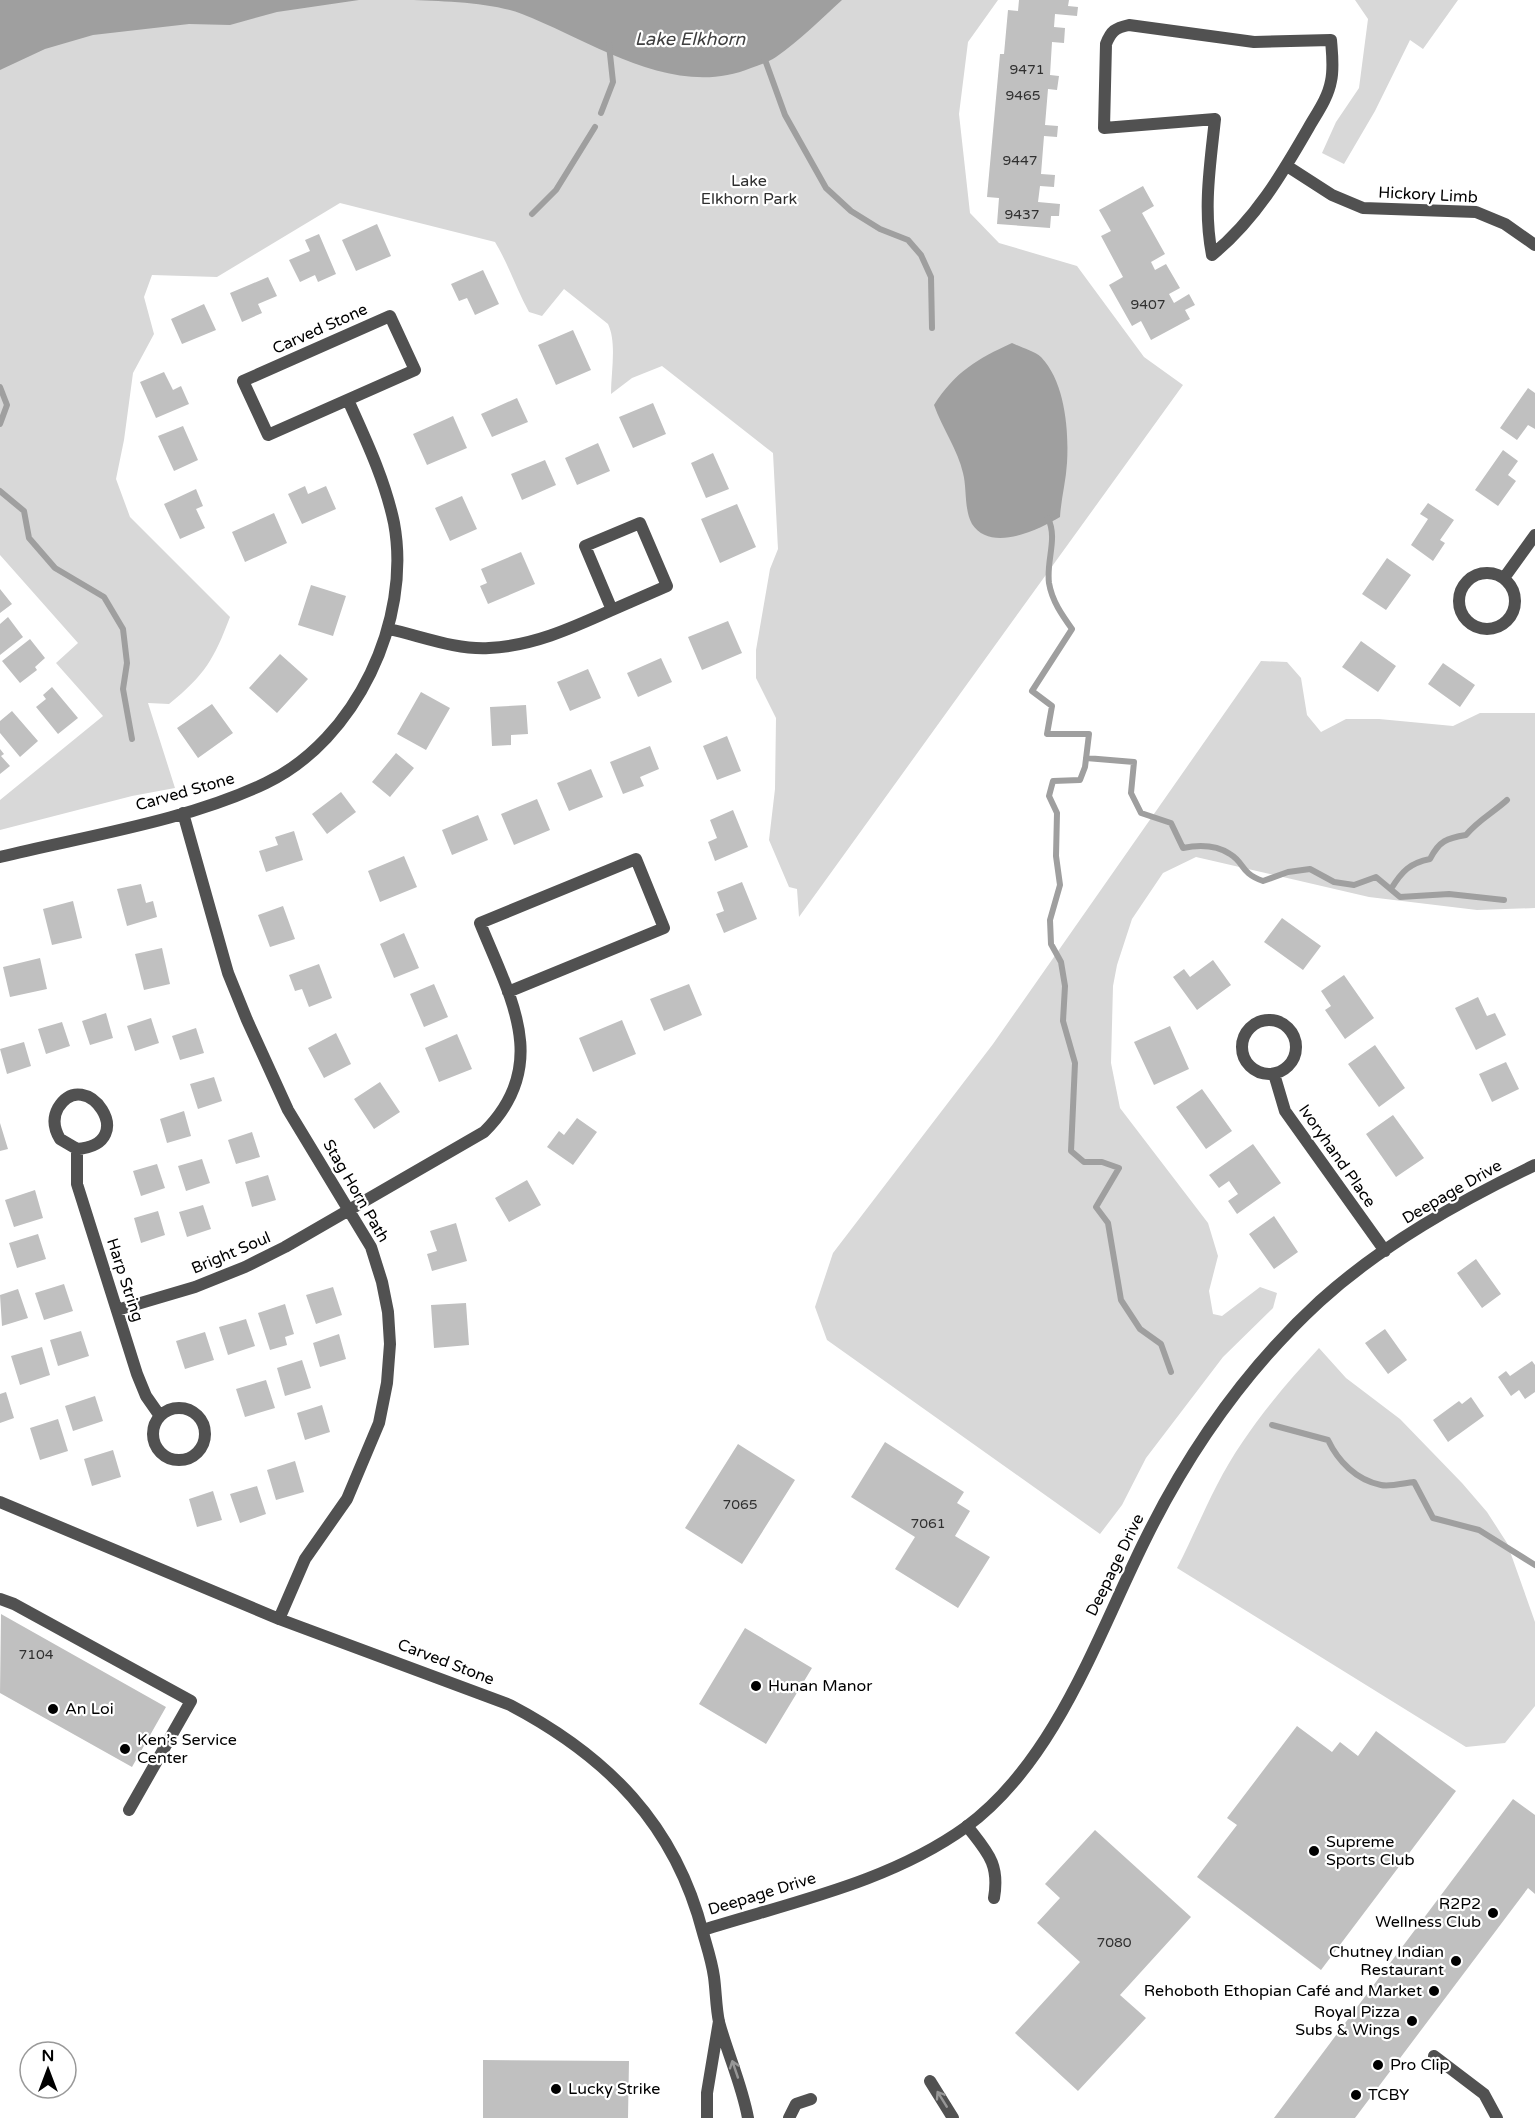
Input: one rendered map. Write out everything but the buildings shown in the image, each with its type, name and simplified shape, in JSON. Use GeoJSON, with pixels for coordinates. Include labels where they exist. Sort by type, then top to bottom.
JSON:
{"type":"FeatureCollection","features":[{"type":"Feature","properties":{"kind":"street"},"geometry":{"type":"LineString","coordinates":[[1129,25],[1254,42],[1331,40],[1332,81],[1287,166],[1251,219],[1212,255],[1207,228],[1206,200],[1215,120],[1104,128],[1105,63],[1110,33],[1116,28],[1129,25]]}},
{"type":"Feature","properties":{"kind":"street","name":"Hickory Limb"},"geometry":{"type":"LineString","coordinates":[[1287,166],[1332,195],[1363,208],[1476,212],[1505,224],[1535,244]]}},
{"type":"Feature","properties":{"kind":"street","name":"Carved Stone"},"geometry":{"type":"LineString","coordinates":[[390,316],[415,370],[348,400],[268,435],[243,381],[390,316]]}},
{"type":"Feature","properties":{"kind":"street","name":"Carved Stone"},"geometry":{"type":"LineString","coordinates":[[0,857],[183,813],[230,799],[268,782],[317,749],[341,721],[389,629],[397,558],[394,526],[376,464],[348,400]]}},
{"type":"Feature","properties":{"kind":"street"},"geometry":{"type":"LineString","coordinates":[[389,629],[458,645],[488,648],[548,638],[667,586],[640,523],[585,546],[612,610]]}},
{"type":"Feature","properties":{"kind":"street"},"geometry":{"type":"LineString","coordinates":[[1504,578],[1535,535]]}},
{"type":"Feature","properties":{"kind":"street"},"geometry":{"type":"LineString","coordinates":[[1486,573],[1504,578],[1512,587],[1515,597],[1511,616],[1499,626],[1489,629],[1469,622],[1460,605],[1460,595],[1464,585],[1476,575],[1486,573]]}},
{"type":"Feature","properties":{"kind":"street","name":"Stag Horn Path"},"geometry":{"type":"LineString","coordinates":[[183,813],[228,973],[247,1020],[288,1110],[351,1210],[371,1247],[382,1282],[390,1344],[387,1383],[379,1423],[366,1460],[347,1499],[305,1559],[279,1619]]}},
{"type":"Feature","properties":{"kind":"street","name":"Bright Soul"},"geometry":{"type":"LineString","coordinates":[[117,1310],[195,1287],[244,1268],[351,1210],[484,1132],[501,1116],[518,1082],[521,1062],[516,1015],[480,923],[636,859],[664,928],[508,992]]}},
{"type":"Feature","properties":{"kind":"street"},"geometry":{"type":"LineString","coordinates":[[1261,1020],[1281,1022],[1291,1031],[1296,1043],[1291,1063],[1274,1074],[1260,1073],[1251,1068],[1241,1052],[1246,1031],[1261,1020]]}},
{"type":"Feature","properties":{"kind":"street","name":"Ivoryhand Place"},"geometry":{"type":"LineString","coordinates":[[1274,1074],[1285,1111],[1385,1251]]}},
{"type":"Feature","properties":{"kind":"street"},"geometry":{"type":"LineString","coordinates":[[87,1096],[97,1101],[104,1109],[107,1125],[104,1136],[96,1144],[77,1149],[60,1139],[54,1122],[56,1110],[70,1097],[87,1096]]}},
{"type":"Feature","properties":{"kind":"street","name":"Harp String"},"geometry":{"type":"LineString","coordinates":[[77,1149],[77,1184],[137,1374],[146,1396],[160,1416]]}},
{"type":"Feature","properties":{"kind":"street","name":"Deepage Drive"},"geometry":{"type":"LineString","coordinates":[[703,1930],[889,1870],[967,1826],[1012,1782],[1049,1734],[1172,1489],[1209,1428],[1244,1382],[1283,1338],[1322,1300],[1385,1251],[1448,1210],[1535,1165]]}},
{"type":"Feature","properties":{"kind":"street"},"geometry":{"type":"LineString","coordinates":[[172,1408],[192,1411],[204,1426],[204,1442],[200,1450],[189,1458],[178,1460],[161,1453],[153,1434],[160,1416],[172,1408]]}},
{"type":"Feature","properties":{"kind":"street","name":"Carved Stone"},"geometry":{"type":"LineString","coordinates":[[0,1502],[279,1619],[481,1692],[544,1723],[580,1746],[620,1781],[659,1830],[691,1893],[714,1974],[719,2020],[743,2092],[748,2118]]}},
{"type":"Feature","properties":{"kind":"street"},"geometry":{"type":"LineString","coordinates":[[0,1599],[14,1604],[191,1701],[129,1810]]}},
{"type":"Feature","properties":{"kind":"street"},"geometry":{"type":"LineString","coordinates":[[967,1826],[990,1855],[995,1868],[994,1898]]}},
{"type":"Feature","properties":{"kind":"street","name":"Carved Stone"},"geometry":{"type":"LineString","coordinates":[[707,2118],[707,2093],[719,2020]]}},
{"type":"Feature","properties":{"kind":"street"},"geometry":{"type":"LineString","coordinates":[[1434,2056],[1484,2094],[1497,2118]]}},
{"type":"Feature","properties":{"kind":"street"},"geometry":{"type":"LineString","coordinates":[[930,2081],[953,2118]]}},
{"type":"Feature","properties":{"kind":"street"},"geometry":{"type":"LineString","coordinates":[[789,2118],[796,2104],[810,2099]]}},
{"type":"Feature","properties":{"kind":"green space","name":"Lake Elkhorn Park"},"geometry":{"type":"Polygon","coordinates":[[[0,0],[998,0],[968,42],[959,114],[970,213],[999,243],[1077,266],[1144,357],[1183,385],[799,917],[797,889],[789,887],[769,840],[775,789],[776,718],[756,678],[756,650],[770,569],[778,549],[773,453],[662,366],[632,378],[611,394],[613,349],[608,324],[564,289],[542,316],[529,312],[495,242],[340,203],[217,277],[152,275],[144,297],[154,334],[133,373],[116,479],[130,517],[230,617],[219,644],[200,675],[169,704],[148,703],[175,788],[132,796],[0,830],[0,800],[103,716],[56,663],[78,643],[0,555],[0,0]]]}},
{"type":"Feature","properties":{"kind":"green space"},"geometry":{"type":"Polygon","coordinates":[[[1355,0],[1458,0],[1423,49],[1410,40],[1375,111],[1344,164],[1322,153],[1336,122],[1359,88],[1368,19],[1355,0]]]}},
{"type":"Feature","properties":{"kind":"green space"},"geometry":{"type":"Polygon","coordinates":[[[1261,661],[1287,662],[1301,678],[1307,715],[1321,732],[1346,719],[1379,719],[1453,726],[1480,713],[1535,713],[1535,908],[1477,910],[1369,897],[1196,857],[1163,873],[1132,919],[1117,965],[1113,986],[1111,1063],[1120,1108],[1208,1223],[1218,1256],[1209,1291],[1213,1314],[1222,1316],[1260,1287],[1277,1293],[1273,1308],[1223,1357],[1146,1458],[1122,1505],[1100,1534],[827,1340],[815,1307],[833,1253],[993,1044],[1261,661]]]}},
{"type":"Feature","properties":{"kind":"green space"},"geometry":{"type":"Polygon","coordinates":[[[1319,1348],[1346,1378],[1400,1419],[1462,1483],[1487,1512],[1507,1543],[1535,1622],[1535,1706],[1505,1743],[1466,1747],[1177,1568],[1227,1466],[1277,1396],[1319,1348]]]}},
{"type":"Feature","properties":{"kind":"water"},"geometry":{"type":"Polygon","coordinates":[[[0,0],[359,0],[277,12],[230,25],[189,24],[93,35],[45,49],[0,70],[0,0]]]}},
{"type":"Feature","properties":{"kind":"water","name":"Lake Elkhorn"},"geometry":{"type":"Polygon","coordinates":[[[408,0],[842,0],[776,57],[751,68],[722,76],[693,77],[663,72],[634,63],[510,10],[466,3],[408,0]]]}},
{"type":"Feature","properties":{"kind":"water"},"geometry":{"type":"Polygon","coordinates":[[[1012,343],[1041,357],[1055,379],[1064,407],[1067,463],[1060,517],[1027,533],[1002,538],[980,533],[972,524],[969,518],[961,464],[934,405],[959,375],[988,355],[1012,343]]]}},
{"type":"Feature","properties":{"kind":"waterway"},"geometry":{"type":"LineString","coordinates":[[601,113],[613,82],[609,45]]}},
{"type":"Feature","properties":{"kind":"waterway"},"geometry":{"type":"LineString","coordinates":[[764,57],[785,115],[826,188],[851,211],[880,229],[908,240],[921,255],[931,277],[932,328]]}},
{"type":"Feature","properties":{"kind":"waterway"},"geometry":{"type":"LineString","coordinates":[[532,214],[556,190],[595,127]]}},
{"type":"Feature","properties":{"kind":"waterway"},"geometry":{"type":"LineString","coordinates":[[0,387],[7,405],[0,424]]}},
{"type":"Feature","properties":{"kind":"waterway"},"geometry":{"type":"LineString","coordinates":[[0,491],[24,511],[29,538],[55,568],[104,597],[123,629],[127,663],[123,689],[132,739]]}},
{"type":"Feature","properties":{"kind":"waterway"},"geometry":{"type":"LineString","coordinates":[[1048,518],[1052,534],[1049,566],[1050,590],[1072,629],[1032,691],[1052,706],[1047,734],[1089,734],[1085,767],[1080,780],[1053,781],[1049,796],[1057,813],[1056,856],[1060,885],[1050,920],[1051,944],[1061,962],[1065,986],[1063,1021],[1075,1063],[1071,1151],[1084,1162],[1102,1162],[1119,1168],[1096,1207],[1108,1223],[1121,1300],[1140,1329],[1161,1344],[1171,1372]]}},
{"type":"Feature","properties":{"kind":"waterway"},"geometry":{"type":"LineString","coordinates":[[1086,758],[1134,762],[1131,793],[1141,813],[1171,823],[1183,848],[1207,846],[1225,851],[1235,857],[1250,875],[1263,881],[1288,872],[1310,869],[1334,882],[1354,885],[1376,877],[1400,897],[1449,894],[1504,900]]}},
{"type":"Feature","properties":{"kind":"waterway"},"geometry":{"type":"LineString","coordinates":[[1391,889],[1407,869],[1430,859],[1444,841],[1466,835],[1507,800]]}},
{"type":"Feature","properties":{"kind":"waterway"},"geometry":{"type":"LineString","coordinates":[[1272,1425],[1328,1440],[1343,1462],[1364,1479],[1389,1486],[1414,1482],[1433,1518],[1479,1530],[1535,1565]]}},
{"type":"Feature","properties":{"kind":"place","name":"Hunan Manor"},"geometry":{"type":"Point","coordinates":[756,1686]}},
{"type":"Feature","properties":{"kind":"place","name":"An Loi"},"geometry":{"type":"Point","coordinates":[53,1709]}},
{"type":"Feature","properties":{"kind":"place","name":"Ken’s Service Center"},"geometry":{"type":"Point","coordinates":[125,1749]}},
{"type":"Feature","properties":{"kind":"place","name":"Supreme Sports Club"},"geometry":{"type":"Point","coordinates":[1314,1851]}},
{"type":"Feature","properties":{"kind":"place","name":"R2P2 Wellness Club"},"geometry":{"type":"Point","coordinates":[1493,1913]}},
{"type":"Feature","properties":{"kind":"place","name":"Chutney Indian Restaurant"},"geometry":{"type":"Point","coordinates":[1456,1961]}},
{"type":"Feature","properties":{"kind":"place","name":"Rehoboth Ethopian Café and Market"},"geometry":{"type":"Point","coordinates":[1434,1991]}},
{"type":"Feature","properties":{"kind":"place","name":"Royal Pizza Subs & Wings"},"geometry":{"type":"Point","coordinates":[1412,2021]}},
{"type":"Feature","properties":{"kind":"place","name":"Pro Clip"},"geometry":{"type":"Point","coordinates":[1378,2065]}},
{"type":"Feature","properties":{"kind":"place","name":"Lucky Strike"},"geometry":{"type":"Point","coordinates":[556,2089]}},
{"type":"Feature","properties":{"kind":"place","name":"TCBY"},"geometry":{"type":"Point","coordinates":[1356,2095]}}]}
